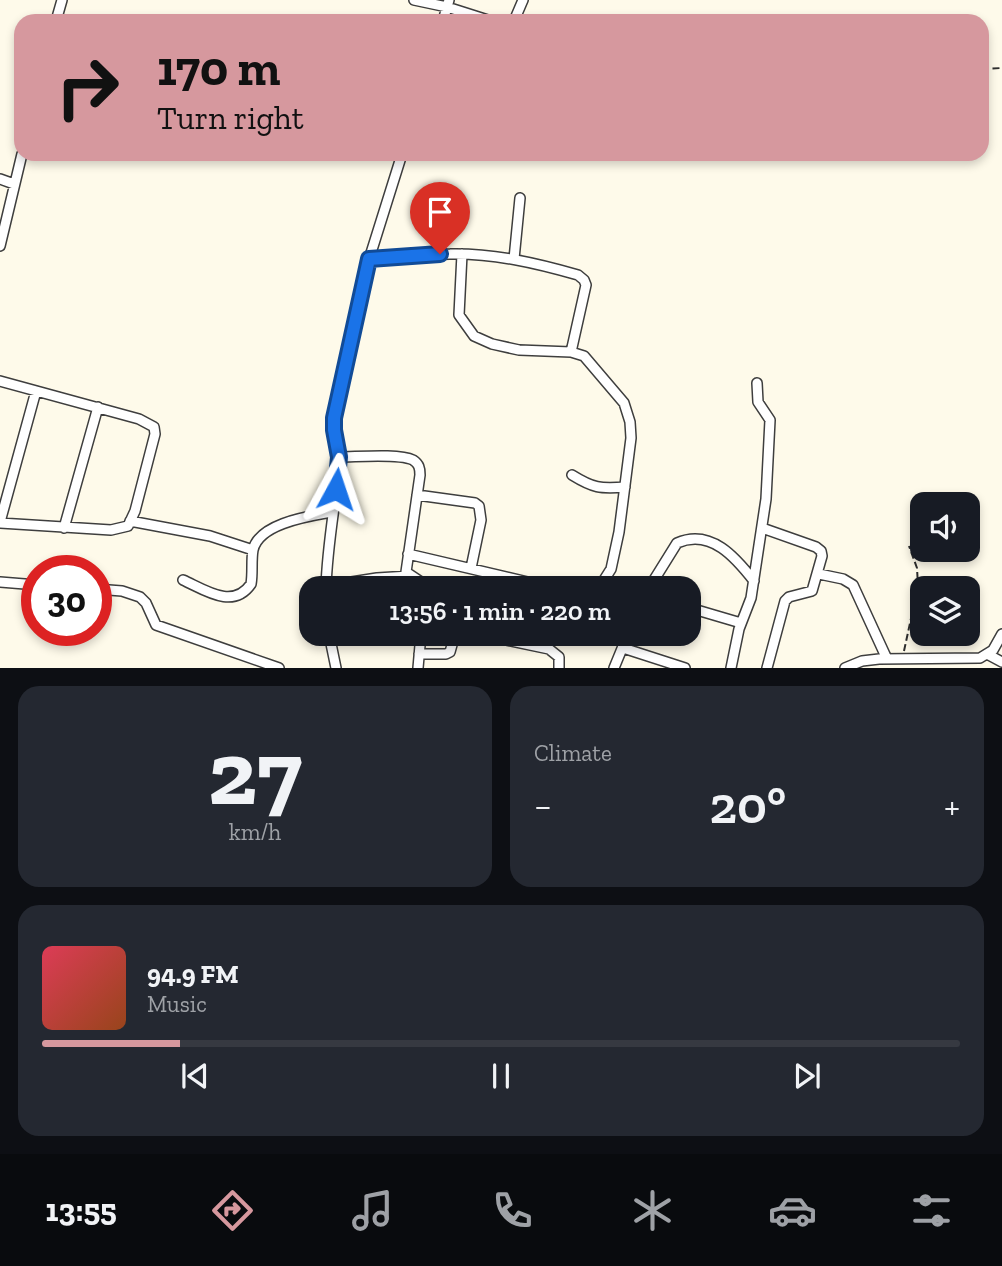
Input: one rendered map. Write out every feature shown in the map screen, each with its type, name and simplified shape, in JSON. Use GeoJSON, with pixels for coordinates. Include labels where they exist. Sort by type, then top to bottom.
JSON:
{"type":"FeatureCollection","features":[{"type":"Feature","properties":{"kind":"street"},"geometry":{"type":"LineString","coordinates":[[414,0],[448,3],[474,14]]}},
{"type":"Feature","properties":{"kind":"street"},"geometry":{"type":"LineString","coordinates":[[0,246],[20,161]]}},
{"type":"Feature","properties":{"kind":"street"},"geometry":{"type":"LineString","coordinates":[[327,576],[339,457],[334,418],[369,259],[400,161]]}},
{"type":"Feature","properties":{"kind":"street"},"geometry":{"type":"LineString","coordinates":[[0,179],[14,184]]}},
{"type":"Feature","properties":{"kind":"street"},"geometry":{"type":"LineString","coordinates":[[514,259],[520,198]]}},
{"type":"Feature","properties":{"kind":"street"},"geometry":{"type":"LineString","coordinates":[[369,259],[462,254],[514,259],[578,275],[584,280],[585,291],[571,352]]}},
{"type":"Feature","properties":{"kind":"street"},"geometry":{"type":"LineString","coordinates":[[462,254],[459,315],[474,335],[492,344],[519,350],[571,352],[590,361],[624,403],[630,422],[631,438],[614,559],[607,576]]}},
{"type":"Feature","properties":{"kind":"street"},"geometry":{"type":"LineString","coordinates":[[0,381],[139,419],[154,427],[155,434],[128,526],[121,530],[0,523],[36,391]]}},
{"type":"Feature","properties":{"kind":"street"},"geometry":{"type":"LineString","coordinates":[[731,667],[741,623],[751,598],[762,528],[771,428],[767,413],[758,402],[757,383]]}},
{"type":"Feature","properties":{"kind":"street"},"geometry":{"type":"LineString","coordinates":[[64,528],[98,407]]}},
{"type":"Feature","properties":{"kind":"street"},"geometry":{"type":"LineString","coordinates":[[339,457],[412,459],[420,469],[406,572],[409,576]]}},
{"type":"Feature","properties":{"kind":"street"},"geometry":{"type":"LineString","coordinates":[[572,475],[598,488],[625,487]]}},
{"type":"Feature","properties":{"kind":"street"},"geometry":{"type":"LineString","coordinates":[[417,495],[475,503],[479,506],[481,520],[471,568]]}},
{"type":"Feature","properties":{"kind":"street"},"geometry":{"type":"LineString","coordinates":[[183,580],[225,598],[237,597],[251,584],[253,550],[260,538],[291,520],[332,512]]}},
{"type":"Feature","properties":{"kind":"street"},"geometry":{"type":"LineString","coordinates":[[130,521],[210,536],[253,550]]}},
{"type":"Feature","properties":{"kind":"street"},"geometry":{"type":"LineString","coordinates":[[762,528],[821,551],[822,556],[812,591],[789,597],[785,601],[767,667]]}},
{"type":"Feature","properties":{"kind":"street"},"geometry":{"type":"LineString","coordinates":[[656,576],[677,543],[691,540],[711,543],[729,551],[754,581]]}},
{"type":"Feature","properties":{"kind":"street"},"geometry":{"type":"LineString","coordinates":[[408,554],[504,576]]}},
{"type":"Feature","properties":{"kind":"street"},"geometry":{"type":"LineString","coordinates":[[818,574],[843,579],[853,586],[887,659]]}},
{"type":"Feature","properties":{"kind":"street"},"geometry":{"type":"LineString","coordinates":[[0,582],[21,584]]}},
{"type":"Feature","properties":{"kind":"street"},"geometry":{"type":"LineString","coordinates":[[112,591],[132,594],[146,603],[156,625],[279,667]]}},
{"type":"Feature","properties":{"kind":"street"},"geometry":{"type":"LineString","coordinates":[[701,611],[741,623]]}},
{"type":"Feature","properties":{"kind":"street"},"geometry":{"type":"LineString","coordinates":[[845,667],[887,659],[951,664],[987,654],[993,650],[1002,634]]}},
{"type":"Feature","properties":{"kind":"street"},"geometry":{"type":"LineString","coordinates":[[332,646],[336,667]]}},
{"type":"Feature","properties":{"kind":"street"},"geometry":{"type":"LineString","coordinates":[[418,667],[420,646]]}},
{"type":"Feature","properties":{"kind":"street"},"geometry":{"type":"LineString","coordinates":[[419,654],[446,654],[450,652],[452,646]]}},
{"type":"Feature","properties":{"kind":"street"},"geometry":{"type":"LineString","coordinates":[[529,646],[555,652],[559,657],[559,667]]}},
{"type":"Feature","properties":{"kind":"street"},"geometry":{"type":"LineString","coordinates":[[614,667],[623,648],[685,667]]}},
{"type":"Feature","properties":{"kind":"street"},"geometry":{"type":"LineString","coordinates":[[987,654],[1002,662]]}},
{"type":"Feature","properties":{"kind":"path"},"geometry":{"type":"LineString","coordinates":[[901,659],[918,586],[917,568],[909,547]]}},
{"type":"Feature","properties":{"kind":"route"},"geometry":{"type":"LineString","coordinates":[[336,489],[339,457],[334,418],[369,259],[440,254]]}}]}
